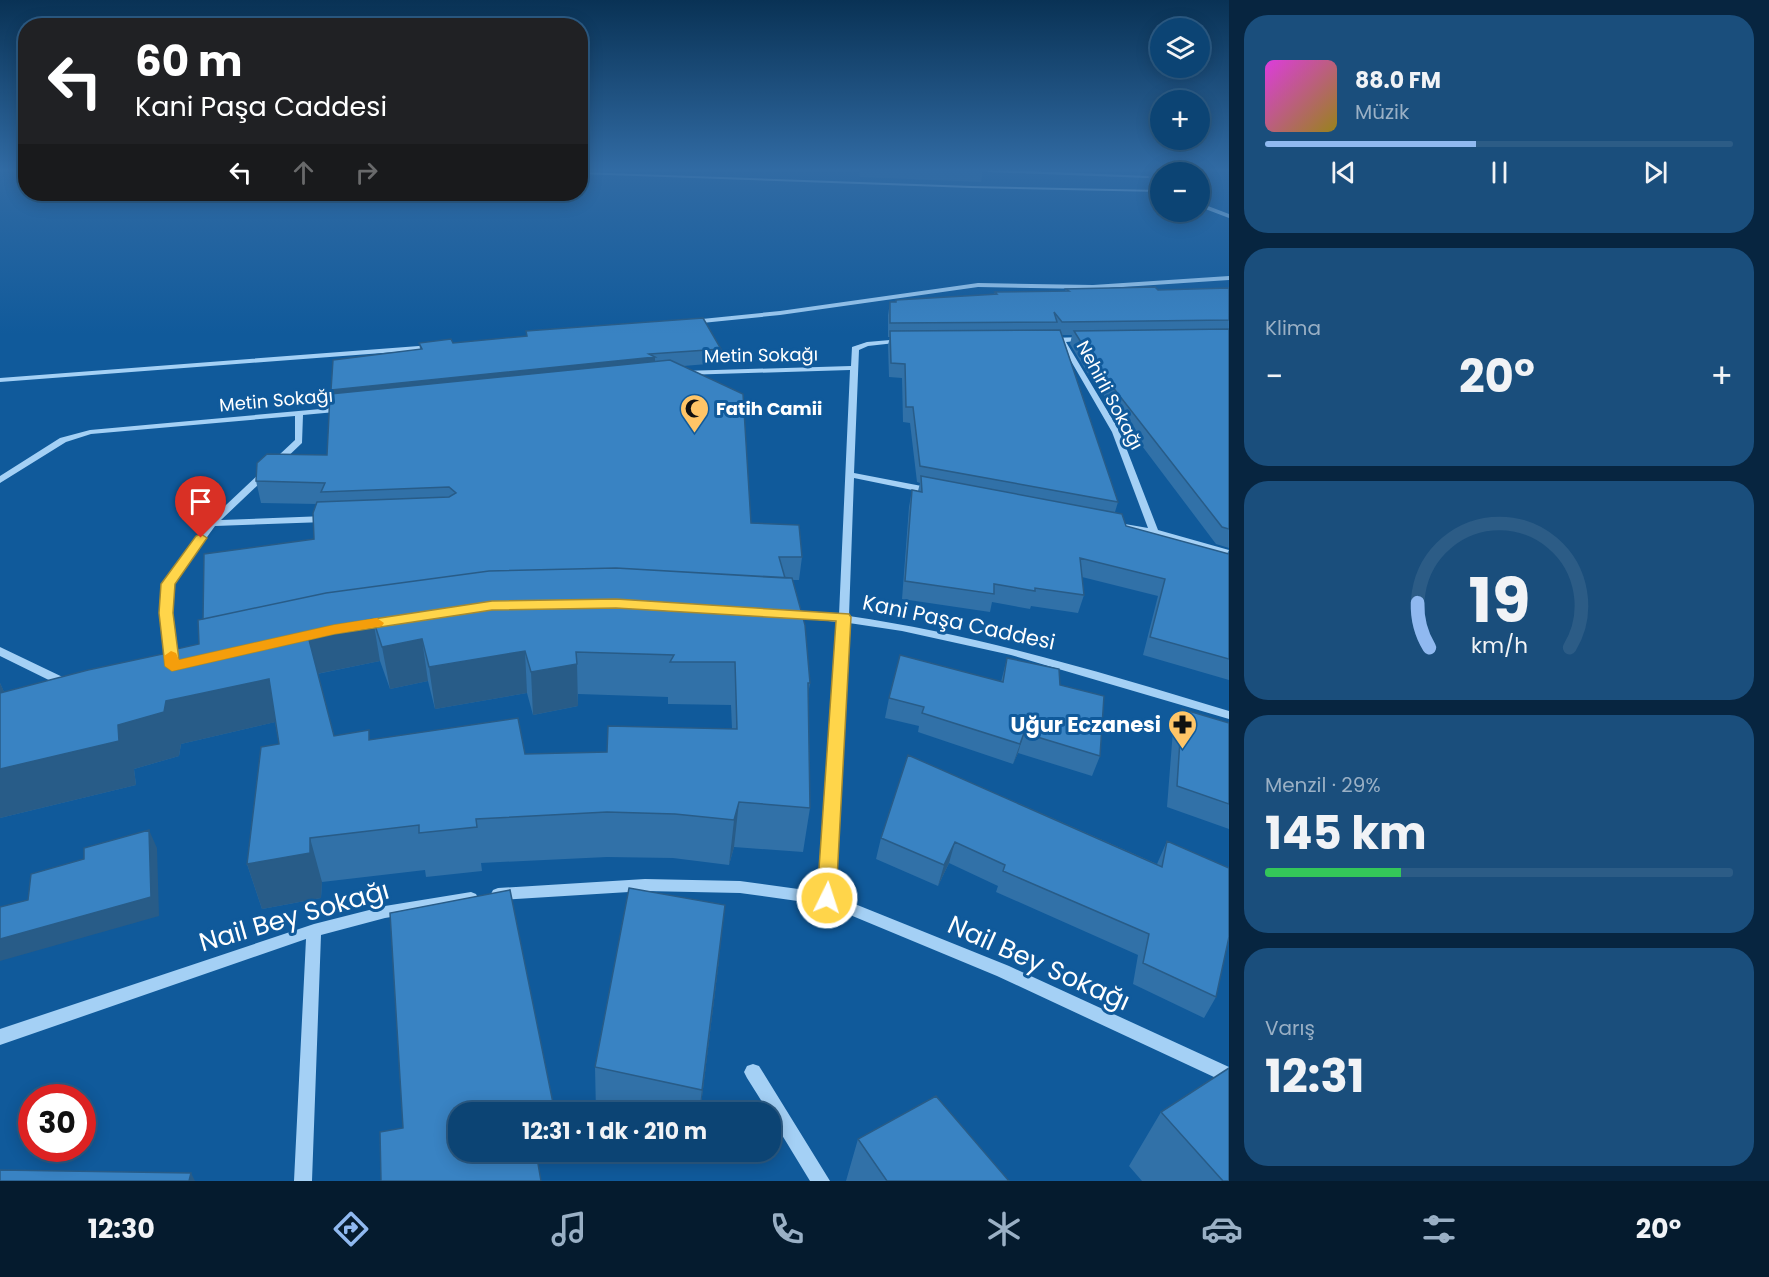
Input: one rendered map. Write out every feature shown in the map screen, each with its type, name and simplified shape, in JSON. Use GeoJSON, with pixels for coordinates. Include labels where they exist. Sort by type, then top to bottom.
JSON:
{"type":"FeatureCollection","features":[{"type":"Feature","properties":{"kind":"street"},"geometry":{"type":"LineString","coordinates":[[678,323],[780,313],[978,285],[1094,288],[1229,279]]}},
{"type":"Feature","properties":{"kind":"street"},"geometry":{"type":"LineString","coordinates":[[1039,340],[1098,339]]}},
{"type":"Feature","properties":{"kind":"street","name":"Nehirli Sokağı"},"geometry":{"type":"LineString","coordinates":[[1062,340],[1116,432],[1155,532]]}},
{"type":"Feature","properties":{"kind":"street"},"geometry":{"type":"LineString","coordinates":[[827,898],[844,617],[855,349],[883,341],[916,341]]}},
{"type":"Feature","properties":{"kind":"street"},"geometry":{"type":"LineString","coordinates":[[0,381],[442,346]]}},
{"type":"Feature","properties":{"kind":"street","name":"Metin Sokağı"},"geometry":{"type":"LineString","coordinates":[[677,374],[700,371],[854,368]]}},
{"type":"Feature","properties":{"kind":"street","name":"Metin Sokağı"},"geometry":{"type":"LineString","coordinates":[[0,480],[63,440],[90,432],[358,407]]}},
{"type":"Feature","properties":{"kind":"street"},"geometry":{"type":"LineString","coordinates":[[173,666],[166,613],[168,584],[212,523],[299,441],[299,413]]}},
{"type":"Feature","properties":{"kind":"street"},"geometry":{"type":"LineString","coordinates":[[850,475],[944,493]]}},
{"type":"Feature","properties":{"kind":"street"},"geometry":{"type":"LineString","coordinates":[[212,523],[331,518]]}},
{"type":"Feature","properties":{"kind":"street"},"geometry":{"type":"LineString","coordinates":[[1108,524],[1155,532],[1229,553]]}},
{"type":"Feature","properties":{"kind":"street","name":"Kani Paşa Caddesi"},"geometry":{"type":"LineString","coordinates":[[772,613],[844,617],[906,626],[969,640],[1105,677],[1229,715]]}},
{"type":"Feature","properties":{"kind":"street"},"geometry":{"type":"LineString","coordinates":[[0,651],[79,686],[51,692]]}},
{"type":"Feature","properties":{"kind":"street","name":"Nail Bey Sokağı"},"geometry":{"type":"LineString","coordinates":[[0,1037],[314,930],[385,912],[515,892],[645,885],[740,887],[827,898],[1003,970],[1229,1076]]}},
{"type":"Feature","properties":{"kind":"street"},"geometry":{"type":"LineString","coordinates":[[303,1181],[314,930]]}},
{"type":"Feature","properties":{"kind":"street"},"geometry":{"type":"LineString","coordinates":[[753,1072],[821,1181]]}},
{"type":"Feature","properties":{"kind":"building"},"geometry":{"type":"Polygon","coordinates":[[[1155,287],[1158,290],[1229,288],[1229,320],[1062,322],[1054,312],[1057,322],[890,323],[890,302],[896,302],[896,300],[997,294],[995,292],[1155,287]]]}},
{"type":"Feature","properties":{"kind":"building"},"geometry":{"type":"Polygon","coordinates":[[[703,318],[721,349],[649,354],[655,357],[331,390],[333,360],[422,349],[419,343],[451,339],[453,343],[527,336],[526,331],[703,318]]]}},
{"type":"Feature","properties":{"kind":"building"},"geometry":{"type":"Polygon","coordinates":[[[1229,329],[1229,529],[1222,527],[1094,363],[1074,331],[1229,329]]]}},
{"type":"Feature","properties":{"kind":"building"},"geometry":{"type":"Polygon","coordinates":[[[1060,330],[1118,502],[920,466],[913,407],[906,407],[905,364],[891,363],[890,331],[1060,330]]]}},
{"type":"Feature","properties":{"kind":"building"},"geometry":{"type":"Polygon","coordinates":[[[670,360],[743,394],[751,523],[799,525],[802,557],[779,557],[785,578],[616,568],[489,571],[326,593],[203,619],[204,554],[314,539],[313,513],[317,502],[449,497],[456,493],[449,487],[321,492],[325,483],[256,481],[257,463],[267,454],[327,455],[330,394],[670,360]]]}},
{"type":"Feature","properties":{"kind":"building"},"geometry":{"type":"Polygon","coordinates":[[[921,476],[1122,514],[1126,526],[1229,554],[1229,659],[1150,637],[1165,579],[1080,558],[1084,595],[1035,588],[1035,591],[994,584],[994,594],[905,581],[912,490],[922,492],[921,476]]]}},
{"type":"Feature","properties":{"kind":"building"},"geometry":{"type":"Polygon","coordinates":[[[616,568],[792,578],[805,625],[810,683],[808,683],[810,808],[739,802],[734,820],[675,814],[607,812],[476,819],[477,827],[419,833],[419,825],[310,838],[310,853],[247,864],[261,747],[279,744],[269,679],[166,701],[164,712],[118,725],[119,741],[0,769],[0,693],[199,644],[198,620],[326,593],[489,571],[616,568]],[[373,619],[307,632],[334,736],[369,730],[369,740],[518,718],[525,754],[607,752],[608,726],[737,729],[735,662],[670,662],[674,655],[576,652],[577,664],[531,672],[525,651],[429,667],[422,639],[382,647],[373,619]]]}},
{"type":"Feature","properties":{"kind":"building"},"geometry":{"type":"Polygon","coordinates":[[[900,655],[1003,682],[1007,658],[1059,669],[1060,685],[1104,696],[1100,756],[1024,733],[1020,744],[922,713],[924,707],[889,698],[900,655]]]}},
{"type":"Feature","properties":{"kind":"building"},"geometry":{"type":"Polygon","coordinates":[[[1182,709],[1229,723],[1229,804],[1177,786],[1182,709]]]}},
{"type":"Feature","properties":{"kind":"building"},"geometry":{"type":"Polygon","coordinates":[[[908,755],[1162,867],[1167,841],[1229,868],[1229,937],[1216,997],[1143,963],[1149,934],[1003,871],[1005,865],[955,842],[944,865],[881,838],[908,755]]]}},
{"type":"Feature","properties":{"kind":"building"},"geometry":{"type":"Polygon","coordinates":[[[149,830],[151,897],[0,939],[0,907],[28,900],[31,874],[84,859],[84,848],[149,830]]]}},
{"type":"Feature","properties":{"kind":"building"},"geometry":{"type":"Polygon","coordinates":[[[629,888],[725,905],[702,1090],[595,1067],[629,888]]]}},
{"type":"Feature","properties":{"kind":"building"},"geometry":{"type":"Polygon","coordinates":[[[510,890],[553,1102],[448,1102],[448,1162],[538,1162],[541,1181],[381,1181],[380,1132],[403,1128],[390,913],[510,890]]]}},
{"type":"Feature","properties":{"kind":"building"},"geometry":{"type":"Polygon","coordinates":[[[1229,1068],[1229,1181],[1223,1181],[1161,1112],[1229,1068]]]}},
{"type":"Feature","properties":{"kind":"building"},"geometry":{"type":"Polygon","coordinates":[[[936,1096],[1009,1181],[887,1181],[858,1139],[936,1096]]]}},
{"type":"Feature","properties":{"kind":"building"},"geometry":{"type":"Polygon","coordinates":[[[0,1170],[191,1173],[189,1181],[0,1181],[0,1170]]]}},
{"type":"Feature","properties":{"kind":"slow traffic"},"geometry":{"type":"LineString","coordinates":[[171,656],[172,666],[334,629],[377,623]]}},
{"type":"Feature","properties":{"kind":"place","name":"Fatih Camii"},"geometry":{"type":"Point","coordinates":[695,434]}},
{"type":"Feature","properties":{"kind":"place","name":"Uğur Eczanesi"},"geometry":{"type":"Point","coordinates":[1182,750]}},
{"type":"Feature","properties":{"kind":"route"},"geometry":{"type":"LineString","coordinates":[[201,538],[168,584],[166,613],[172,666],[334,629],[492,606],[616,603],[844,617],[827,898]]}}]}
